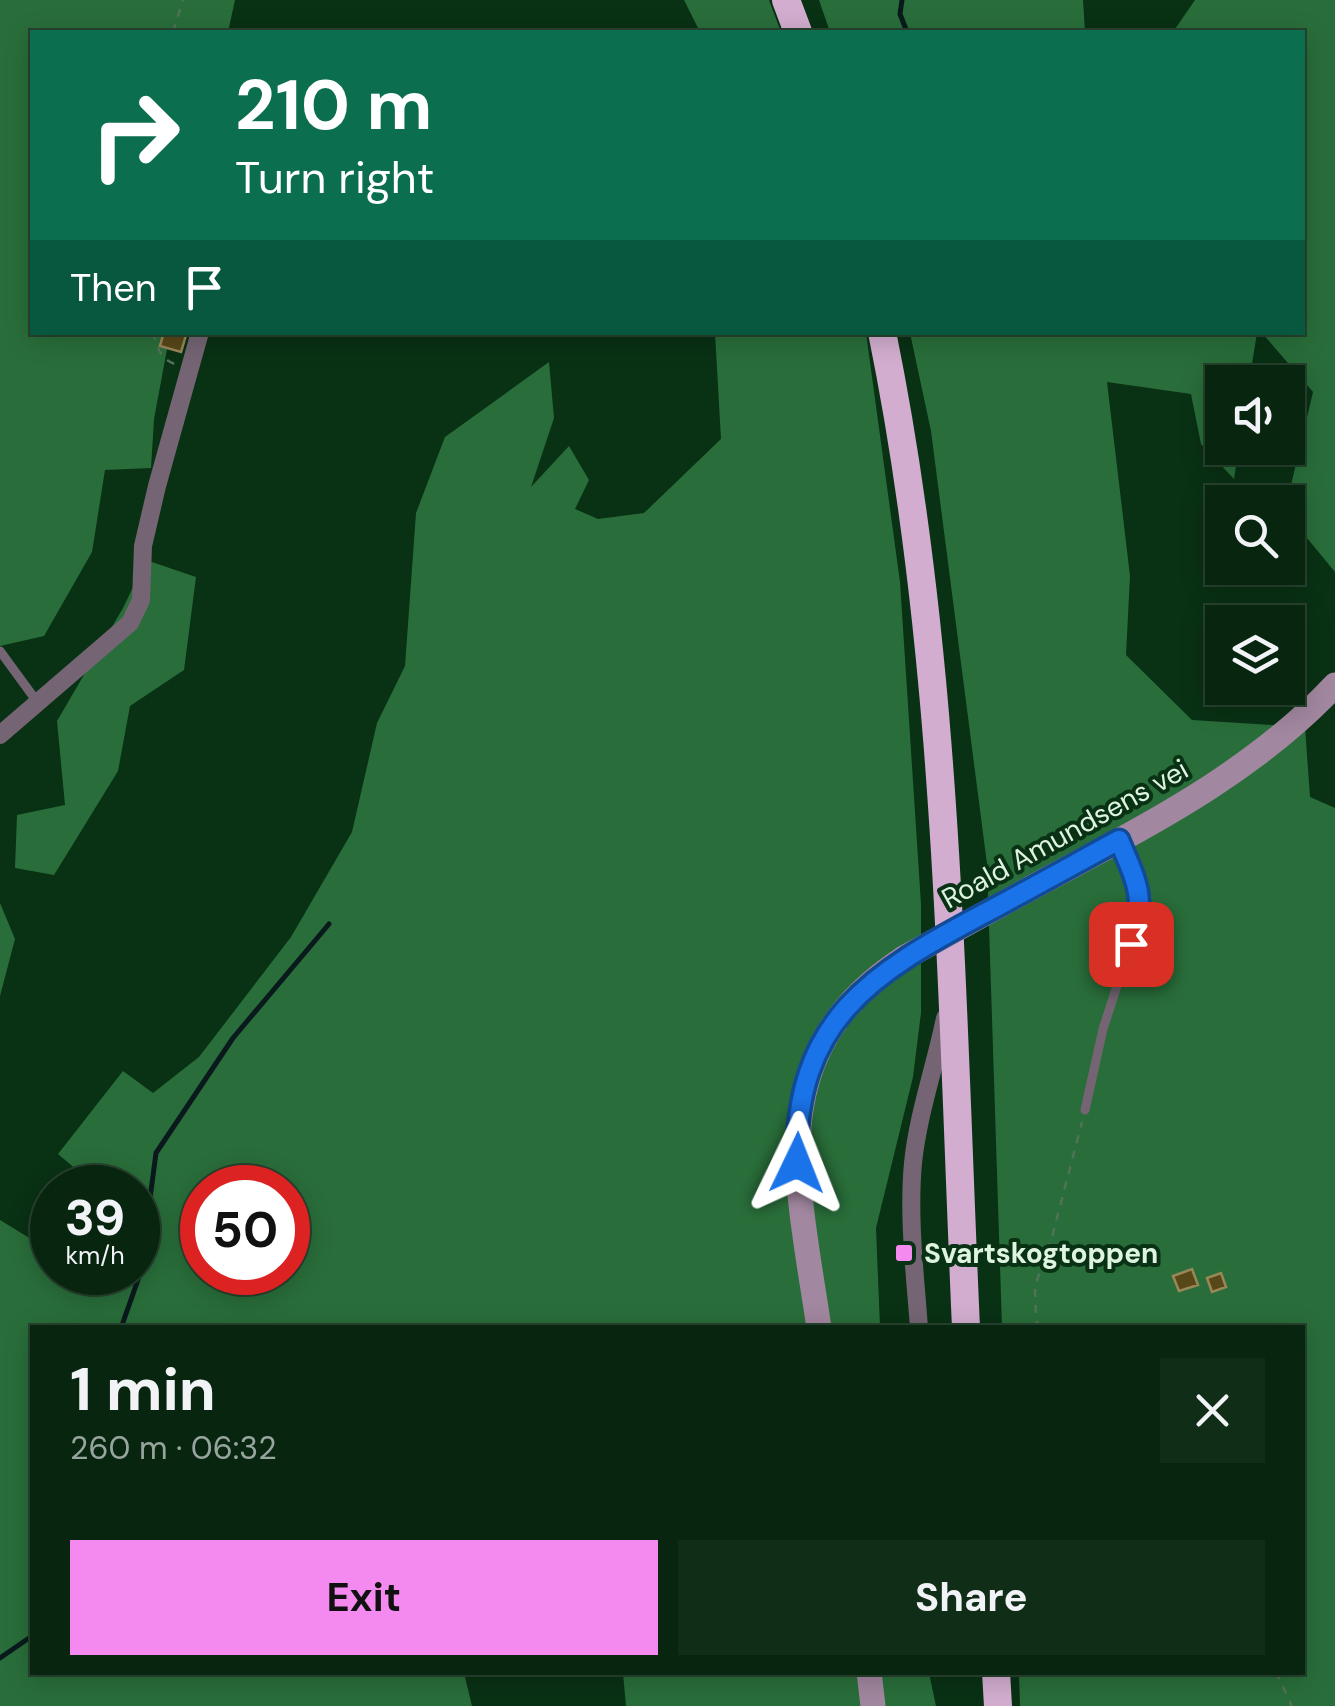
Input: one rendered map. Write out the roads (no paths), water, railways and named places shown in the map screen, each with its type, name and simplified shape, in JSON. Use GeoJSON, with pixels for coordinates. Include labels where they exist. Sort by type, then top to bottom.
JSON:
{"type":"FeatureCollection","features":[{"type":"Feature","properties":{"kind":"highway"},"geometry":{"type":"LineString","coordinates":[[786,0],[797,30]]}},
{"type":"Feature","properties":{"kind":"highway"},"geometry":{"type":"LineString","coordinates":[[800,0],[810,30]]}},
{"type":"Feature","properties":{"kind":"highway"},"geometry":{"type":"LineString","coordinates":[[883,335],[925,601],[966,1325]]}},
{"type":"Feature","properties":{"kind":"highway"},"geometry":{"type":"LineString","coordinates":[[897,335],[918,455],[943,670],[980,1325]]}},
{"type":"Feature","properties":{"kind":"highway"},"geometry":{"type":"LineString","coordinates":[[983,1675],[984,1706]]}},
{"type":"Feature","properties":{"kind":"highway"},"geometry":{"type":"LineString","coordinates":[[996,1675],[998,1706]]}},
{"type":"Feature","properties":{"kind":"main road","name":"Roald Amundsens vei"},"geometry":{"type":"LineString","coordinates":[[819,1325],[796,1137],[802,1095],[815,1058],[836,1020],[866,986],[904,958],[1119,840],[1250,762],[1298,724],[1335,686]]}},
{"type":"Feature","properties":{"kind":"main road"},"geometry":{"type":"LineString","coordinates":[[868,1675],[873,1706]]}},
{"type":"Feature","properties":{"kind":"street"},"geometry":{"type":"LineString","coordinates":[[0,735],[139,611],[143,546],[199,335]]}},
{"type":"Feature","properties":{"kind":"street"},"geometry":{"type":"LineString","coordinates":[[919,1325],[913,1166],[918,1126],[950,993]]}},
{"type":"Feature","properties":{"kind":"lane"},"geometry":{"type":"LineString","coordinates":[[0,652],[38,703]]}},
{"type":"Feature","properties":{"kind":"lane"},"geometry":{"type":"LineString","coordinates":[[1085,1110],[1103,1029],[1140,915],[1139,886],[1119,840]]}},
{"type":"Feature","properties":{"kind":"waterway"},"geometry":{"type":"LineString","coordinates":[[902,0],[900,14],[906,30]]}},
{"type":"Feature","properties":{"kind":"waterway"},"geometry":{"type":"LineString","coordinates":[[122,1325],[140,1274],[156,1153],[233,1038],[329,924]]}},
{"type":"Feature","properties":{"kind":"waterway"},"geometry":{"type":"LineString","coordinates":[[0,1658],[30,1637]]}},
{"type":"Feature","properties":{"kind":"place","name":"Svartskogtoppen"},"geometry":{"type":"Point","coordinates":[904,1253]}}]}
